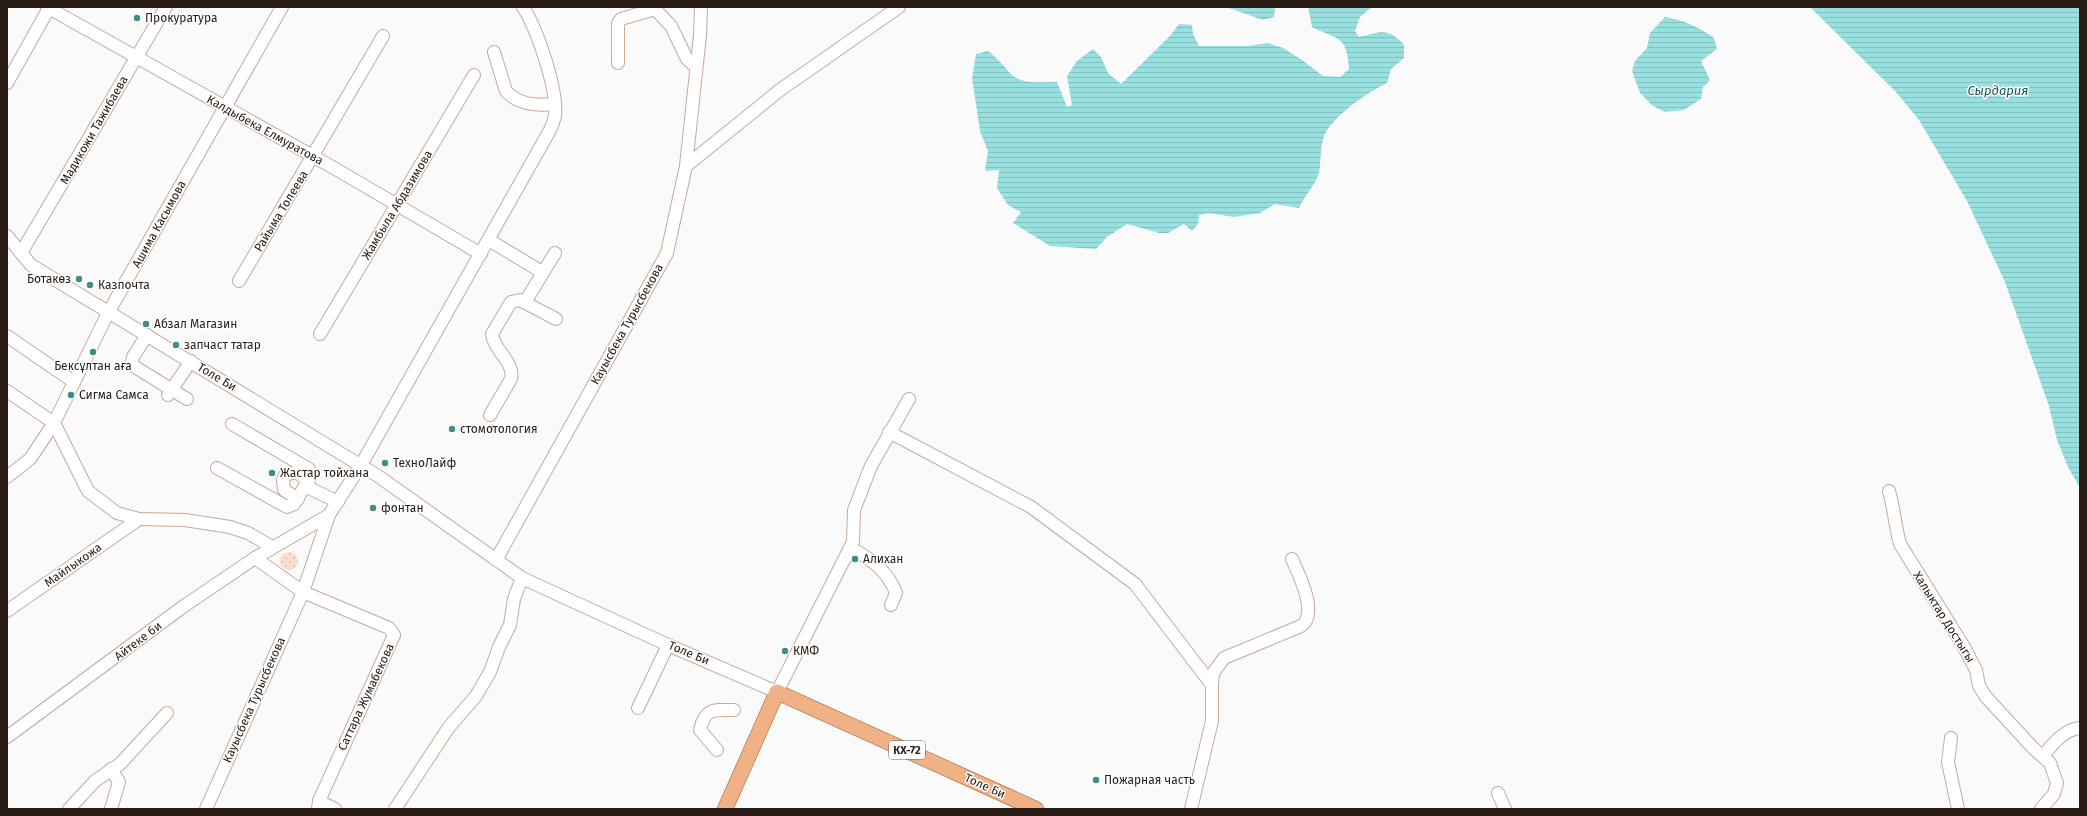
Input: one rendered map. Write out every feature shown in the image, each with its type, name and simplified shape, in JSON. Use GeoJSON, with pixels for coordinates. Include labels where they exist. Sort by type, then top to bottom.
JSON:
{"type":"FeatureCollection","features":[{"type":"Feature","properties":{"kind":"main road"},"geometry":{"type":"LineString","coordinates":[[726,809],[777,692]]}},
{"type":"Feature","properties":{"kind":"main road","name":"Толе Би"},"geometry":{"type":"LineString","coordinates":[[777,692],[1036,809]]}},
{"type":"Feature","properties":{"kind":"street","name":"Калдыбека Елмуратова"},"geometry":{"type":"LineString","coordinates":[[48,7],[481,254]]}},
{"type":"Feature","properties":{"kind":"street"},"geometry":{"type":"LineString","coordinates":[[7,83],[48,7]]}},
{"type":"Feature","properties":{"kind":"street","name":"Мадикожи Тажибаева"},"geometry":{"type":"LineString","coordinates":[[21,253],[166,7]]}},
{"type":"Feature","properties":{"kind":"street","name":"Ашима Касымова"},"geometry":{"type":"LineString","coordinates":[[7,477],[30,459],[54,423],[108,313],[282,7]]}},
{"type":"Feature","properties":{"kind":"street"},"geometry":{"type":"LineString","coordinates":[[329,515],[338,502],[357,463],[481,254],[550,130],[555,116],[553,92],[534,27],[523,7]]}},
{"type":"Feature","properties":{"kind":"street","name":"Кауысбека Турысбекова"},"geometry":{"type":"LineString","coordinates":[[496,560],[667,253],[686,166],[701,7]]}},
{"type":"Feature","properties":{"kind":"street"},"geometry":{"type":"LineString","coordinates":[[686,166],[780,90],[899,7]]}},
{"type":"Feature","properties":{"kind":"street"},"geometry":{"type":"LineString","coordinates":[[618,63],[618,23],[621,19],[654,8],[671,26],[687,59],[696,67]]}},
{"type":"Feature","properties":{"kind":"street","name":"Райыма Толеева"},"geometry":{"type":"LineString","coordinates":[[240,282],[383,36]]}},
{"type":"Feature","properties":{"kind":"street"},"geometry":{"type":"LineString","coordinates":[[494,52],[506,91],[509,95],[526,103],[539,106],[554,104]]}},
{"type":"Feature","properties":{"kind":"street","name":"Жамбыла Абдазимова"},"geometry":{"type":"LineString","coordinates":[[320,334],[474,75]]}},
{"type":"Feature","properties":{"kind":"street","name":"Толе Би"},"geometry":{"type":"LineString","coordinates":[[7,236],[31,265],[357,463],[522,578],[668,645],[777,692]]}},
{"type":"Feature","properties":{"kind":"street"},"geometry":{"type":"LineString","coordinates":[[489,240],[542,272]]}},
{"type":"Feature","properties":{"kind":"street"},"geometry":{"type":"LineString","coordinates":[[525,302],[555,253]]}},
{"type":"Feature","properties":{"kind":"street"},"geometry":{"type":"LineString","coordinates":[[490,415],[511,379],[512,374],[511,367],[495,343],[492,334],[511,302],[515,300],[525,302],[556,319]]}},
{"type":"Feature","properties":{"kind":"street"},"geometry":{"type":"LineString","coordinates":[[147,335],[133,358],[132,363],[135,367],[169,393],[187,398]]}},
{"type":"Feature","properties":{"kind":"street"},"geometry":{"type":"LineString","coordinates":[[7,336],[74,382]]}},
{"type":"Feature","properties":{"kind":"street"},"geometry":{"type":"LineString","coordinates":[[169,393],[191,361]]}},
{"type":"Feature","properties":{"kind":"street"},"geometry":{"type":"LineString","coordinates":[[7,391],[54,423],[88,491],[118,513],[139,519],[207,522],[248,533],[272,547]]}},
{"type":"Feature","properties":{"kind":"street"},"geometry":{"type":"LineString","coordinates":[[777,692],[854,539],[854,510],[870,466],[909,399]]}},
{"type":"Feature","properties":{"kind":"street"},"geometry":{"type":"LineString","coordinates":[[217,468],[287,507],[291,506],[298,499],[311,475],[309,469],[232,424]]}},
{"type":"Feature","properties":{"kind":"street"},"geometry":{"type":"LineString","coordinates":[[889,432],[1031,507],[1087,550],[1112,566],[1135,584],[1212,685]]}},
{"type":"Feature","properties":{"kind":"street"},"geometry":{"type":"LineString","coordinates":[[298,499],[284,490],[283,480],[285,475],[296,472],[307,484],[338,502]]}},
{"type":"Feature","properties":{"kind":"street","name":"Халыктар Достыгы"},"geometry":{"type":"LineString","coordinates":[[1889,491],[1894,506],[1894,526],[1900,544],[1964,647],[1976,670],[1979,686],[1986,697],[2033,748],[2050,763],[2057,783],[2054,794],[2041,809]]}},
{"type":"Feature","properties":{"kind":"street","name":"Кауысбека Турысбекова"},"geometry":{"type":"LineString","coordinates":[[206,809],[303,592],[329,515]]}},
{"type":"Feature","properties":{"kind":"street","name":"Айтеке би"},"geometry":{"type":"LineString","coordinates":[[7,737],[184,606],[272,547],[329,515]]}},
{"type":"Feature","properties":{"kind":"street","name":"Майлыкожа"},"geometry":{"type":"LineString","coordinates":[[7,611],[139,519]]}},
{"type":"Feature","properties":{"kind":"street"},"geometry":{"type":"LineString","coordinates":[[850,548],[868,557],[882,571],[896,593],[890,605]]}},
{"type":"Feature","properties":{"kind":"street"},"geometry":{"type":"LineString","coordinates":[[255,558],[303,592]]}},
{"type":"Feature","properties":{"kind":"street"},"geometry":{"type":"LineString","coordinates":[[1191,809],[1212,721],[1213,673],[1224,658],[1301,626],[1308,620],[1308,603],[1292,559]]}},
{"type":"Feature","properties":{"kind":"street"},"geometry":{"type":"LineString","coordinates":[[395,809],[449,727],[476,696],[490,672],[499,647],[510,625],[514,599],[522,578]]}},
{"type":"Feature","properties":{"kind":"street","name":"Саттара Жумабекова"},"geometry":{"type":"LineString","coordinates":[[303,592],[389,628],[394,634],[318,805]]}},
{"type":"Feature","properties":{"kind":"street"},"geometry":{"type":"LineString","coordinates":[[638,708],[668,645]]}},
{"type":"Feature","properties":{"kind":"street"},"geometry":{"type":"LineString","coordinates":[[717,750],[700,730],[706,715],[709,711],[713,710],[734,710]]}},
{"type":"Feature","properties":{"kind":"street"},"geometry":{"type":"LineString","coordinates":[[69,809],[86,789],[111,769],[120,764],[167,713]]}},
{"type":"Feature","properties":{"kind":"street"},"geometry":{"type":"LineString","coordinates":[[2043,756],[2062,736],[2075,728],[2080,728]]}},
{"type":"Feature","properties":{"kind":"street"},"geometry":{"type":"LineString","coordinates":[[1951,738],[1948,762],[1958,809]]}},
{"type":"Feature","properties":{"kind":"street"},"geometry":{"type":"LineString","coordinates":[[111,769],[119,782],[111,809]]}},
{"type":"Feature","properties":{"kind":"street"},"geometry":{"type":"LineString","coordinates":[[1498,793],[1505,809]]}},
{"type":"Feature","properties":{"kind":"street"},"geometry":{"type":"LineString","coordinates":[[318,805],[335,809]]}},
{"type":"Feature","properties":{"kind":"shaded area"},"geometry":{"type":"Polygon","coordinates":[[[289,552],[295,555],[298,561],[295,567],[289,570],[283,567],[280,561],[283,555],[289,552]]]}},
{"type":"Feature","properties":{"kind":"water"},"geometry":{"type":"Polygon","coordinates":[[[1226,7],[1275,7],[1274,17],[1263,20],[1226,7]]]}},
{"type":"Feature","properties":{"kind":"water"},"geometry":{"type":"Polygon","coordinates":[[[1308,7],[1372,7],[1360,17],[1355,31],[1359,37],[1384,32],[1393,35],[1404,45],[1404,58],[1391,69],[1387,83],[1350,106],[1341,114],[1327,131],[1322,143],[1319,173],[1299,208],[1275,204],[1260,213],[1234,217],[1209,213],[1199,215],[1198,224],[1192,231],[1184,224],[1168,233],[1159,233],[1127,224],[1107,237],[1096,249],[1050,246],[1013,223],[1021,212],[1008,205],[997,188],[999,170],[985,171],[988,151],[980,131],[972,78],[976,54],[988,51],[1011,74],[1021,80],[1032,82],[1057,82],[1067,107],[1072,105],[1067,76],[1077,61],[1093,49],[1101,57],[1108,73],[1121,84],[1170,36],[1179,24],[1192,25],[1193,34],[1199,46],[1249,46],[1268,43],[1283,48],[1323,76],[1340,77],[1349,69],[1346,50],[1340,40],[1312,27],[1308,7]]]}},
{"type":"Feature","properties":{"kind":"water","name":"Сырдария"},"geometry":{"type":"Polygon","coordinates":[[[1810,7],[2080,7],[2080,488],[2068,467],[2057,440],[2049,406],[2005,282],[1967,201],[1919,120],[1896,92],[1810,7]]]}},
{"type":"Feature","properties":{"kind":"water"},"geometry":{"type":"Polygon","coordinates":[[[1665,17],[1691,24],[1703,30],[1714,38],[1717,49],[1701,61],[1710,80],[1703,87],[1701,99],[1684,110],[1665,112],[1653,106],[1640,93],[1632,71],[1635,61],[1647,48],[1650,33],[1665,17]]]}},
{"type":"Feature","properties":{"kind":"place","name":"Прокуратура"},"geometry":{"type":"Point","coordinates":[137,18]}},
{"type":"Feature","properties":{"kind":"place","name":"Ботакөз"},"geometry":{"type":"Point","coordinates":[79,279]}},
{"type":"Feature","properties":{"kind":"place","name":"Казпочта"},"geometry":{"type":"Point","coordinates":[90,285]}},
{"type":"Feature","properties":{"kind":"place","name":"Абзал Магазин"},"geometry":{"type":"Point","coordinates":[146,324]}},
{"type":"Feature","properties":{"kind":"place","name":"запчаст татар"},"geometry":{"type":"Point","coordinates":[176,345]}},
{"type":"Feature","properties":{"kind":"place","name":"Бексұлтан аға"},"geometry":{"type":"Point","coordinates":[93,352]}},
{"type":"Feature","properties":{"kind":"place","name":"Сигма Самса"},"geometry":{"type":"Point","coordinates":[71,395]}},
{"type":"Feature","properties":{"kind":"place","name":"стомотология"},"geometry":{"type":"Point","coordinates":[452,429]}},
{"type":"Feature","properties":{"kind":"place","name":"ТехноЛайф"},"geometry":{"type":"Point","coordinates":[385,463]}},
{"type":"Feature","properties":{"kind":"place","name":"Жастар тойхана"},"geometry":{"type":"Point","coordinates":[272,473]}},
{"type":"Feature","properties":{"kind":"place","name":"фонтан"},"geometry":{"type":"Point","coordinates":[373,508]}},
{"type":"Feature","properties":{"kind":"place","name":"Алихан"},"geometry":{"type":"Point","coordinates":[855,559]}},
{"type":"Feature","properties":{"kind":"place","name":"КМФ"},"geometry":{"type":"Point","coordinates":[785,651]}},
{"type":"Feature","properties":{"kind":"place","name":"Пожарная часть"},"geometry":{"type":"Point","coordinates":[1096,780]}}]}
